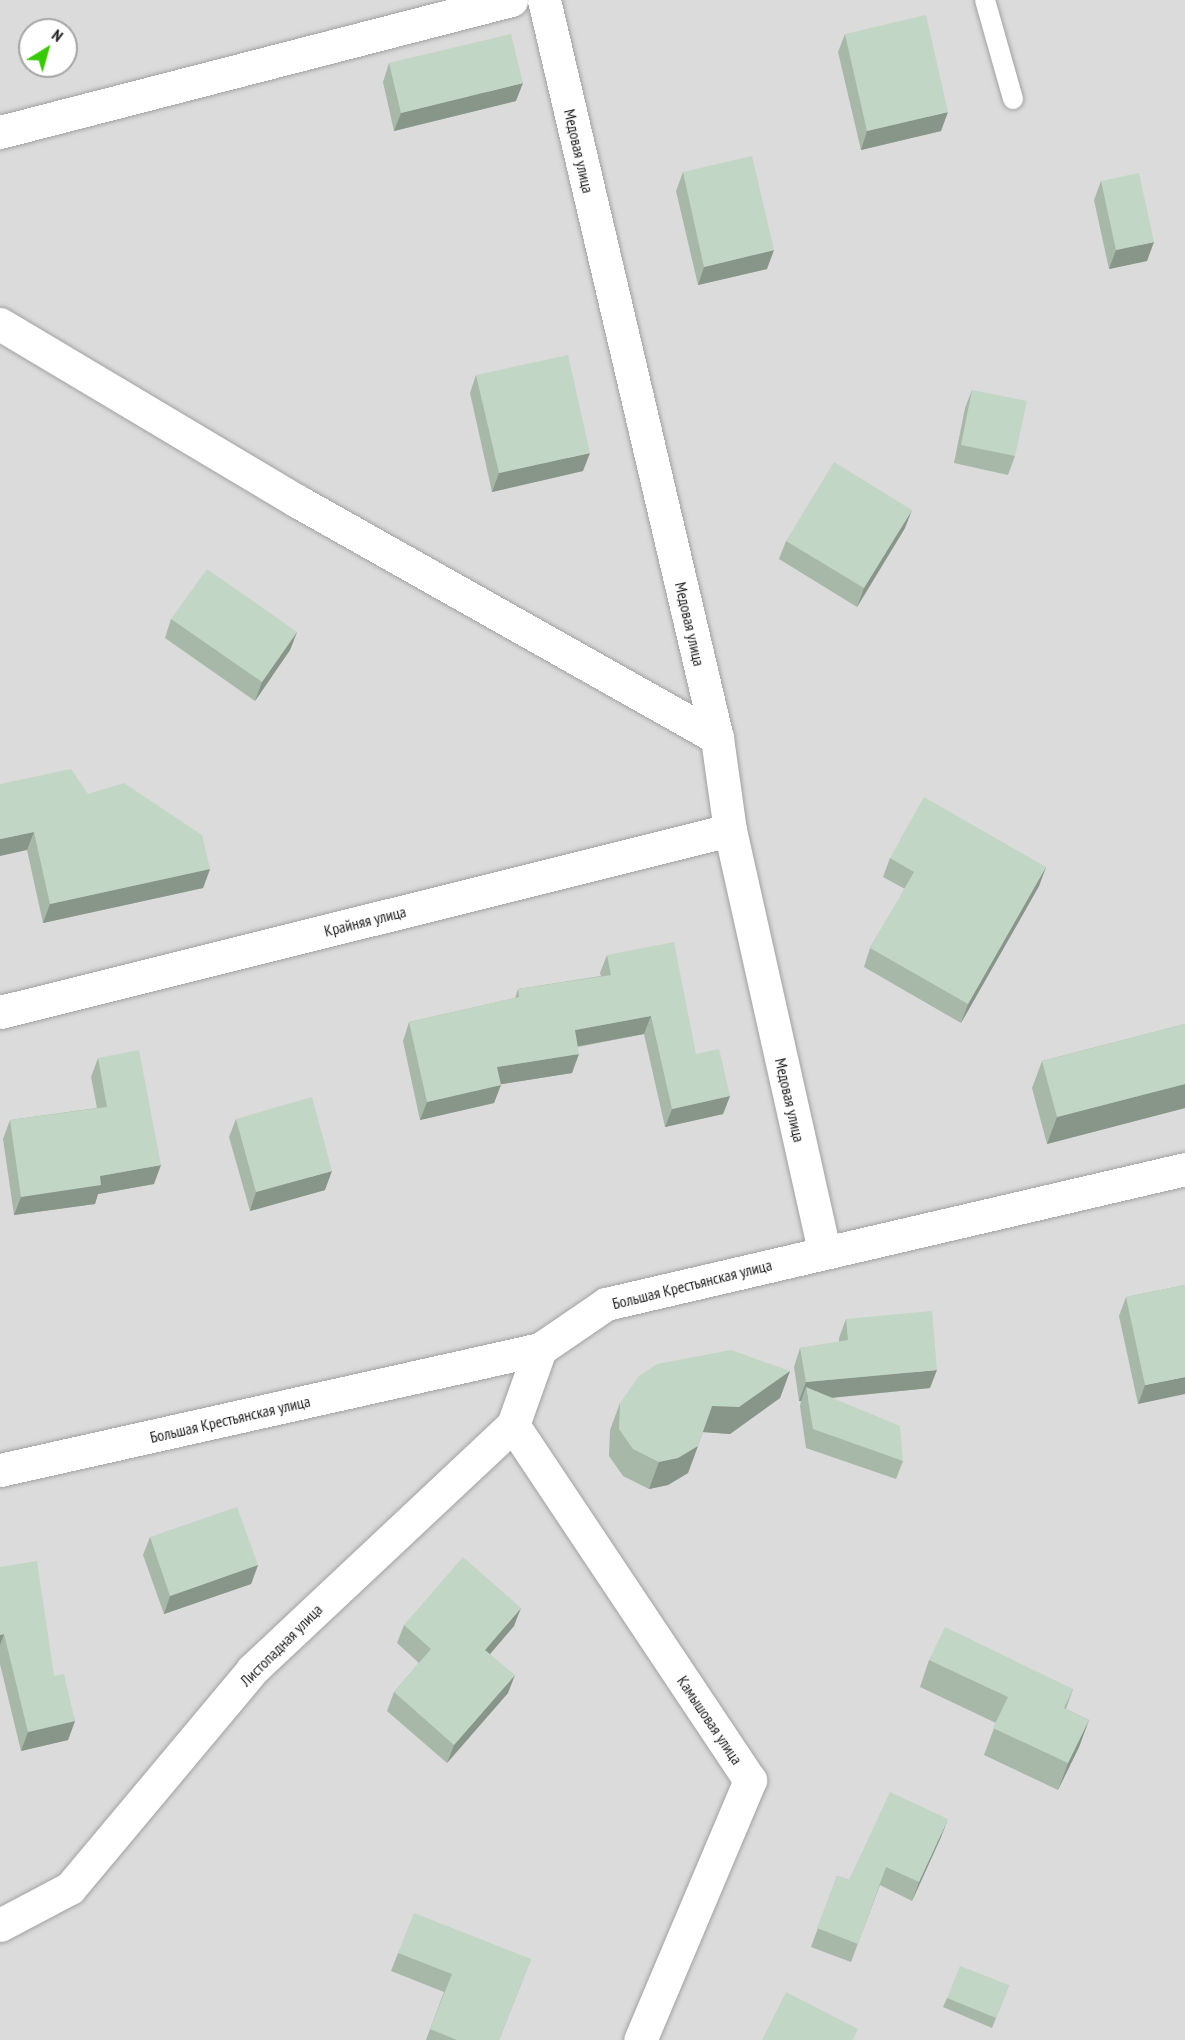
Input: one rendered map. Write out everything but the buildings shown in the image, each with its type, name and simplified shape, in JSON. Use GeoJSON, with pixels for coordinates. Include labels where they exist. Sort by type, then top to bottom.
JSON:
{"type":"FeatureCollection","features":[{"type":"Feature","properties":{"kind":"street"},"geometry":{"type":"LineString","coordinates":[[0,132],[511,0]]}},
{"type":"Feature","properties":{"kind":"street","name":"Медовая улица"},"geometry":{"type":"LineString","coordinates":[[544,0],[717,738],[730,830],[824,1251]]}},
{"type":"Feature","properties":{"kind":"street"},"geometry":{"type":"LineString","coordinates":[[0,324],[297,501],[717,738]]}},
{"type":"Feature","properties":{"kind":"street","name":"Крайняя улица"},"geometry":{"type":"LineString","coordinates":[[0,1012],[730,830]]}},
{"type":"Feature","properties":{"kind":"street","name":"Большая Крестьянская улица"},"geometry":{"type":"LineString","coordinates":[[0,1470],[540,1349],[606,1304],[824,1251],[1185,1169]]}},
{"type":"Feature","properties":{"kind":"street","name":"Листопадная улица"},"geometry":{"type":"LineString","coordinates":[[0,1925],[70,1888],[252,1670],[513,1425],[540,1349]]}},
{"type":"Feature","properties":{"kind":"street","name":"Камышовая улица"},"geometry":{"type":"LineString","coordinates":[[513,1425],[750,1780],[640,2040]]}},
{"type":"Feature","properties":{"kind":"lane"},"geometry":{"type":"LineString","coordinates":[[985,0],[1012,99]]}},
{"type":"Feature","properties":{"kind":"shaded area"},"geometry":{"type":"Polygon","coordinates":[[[0,0],[1185,0],[1185,2040],[0,2040],[0,0]]]}}]}
